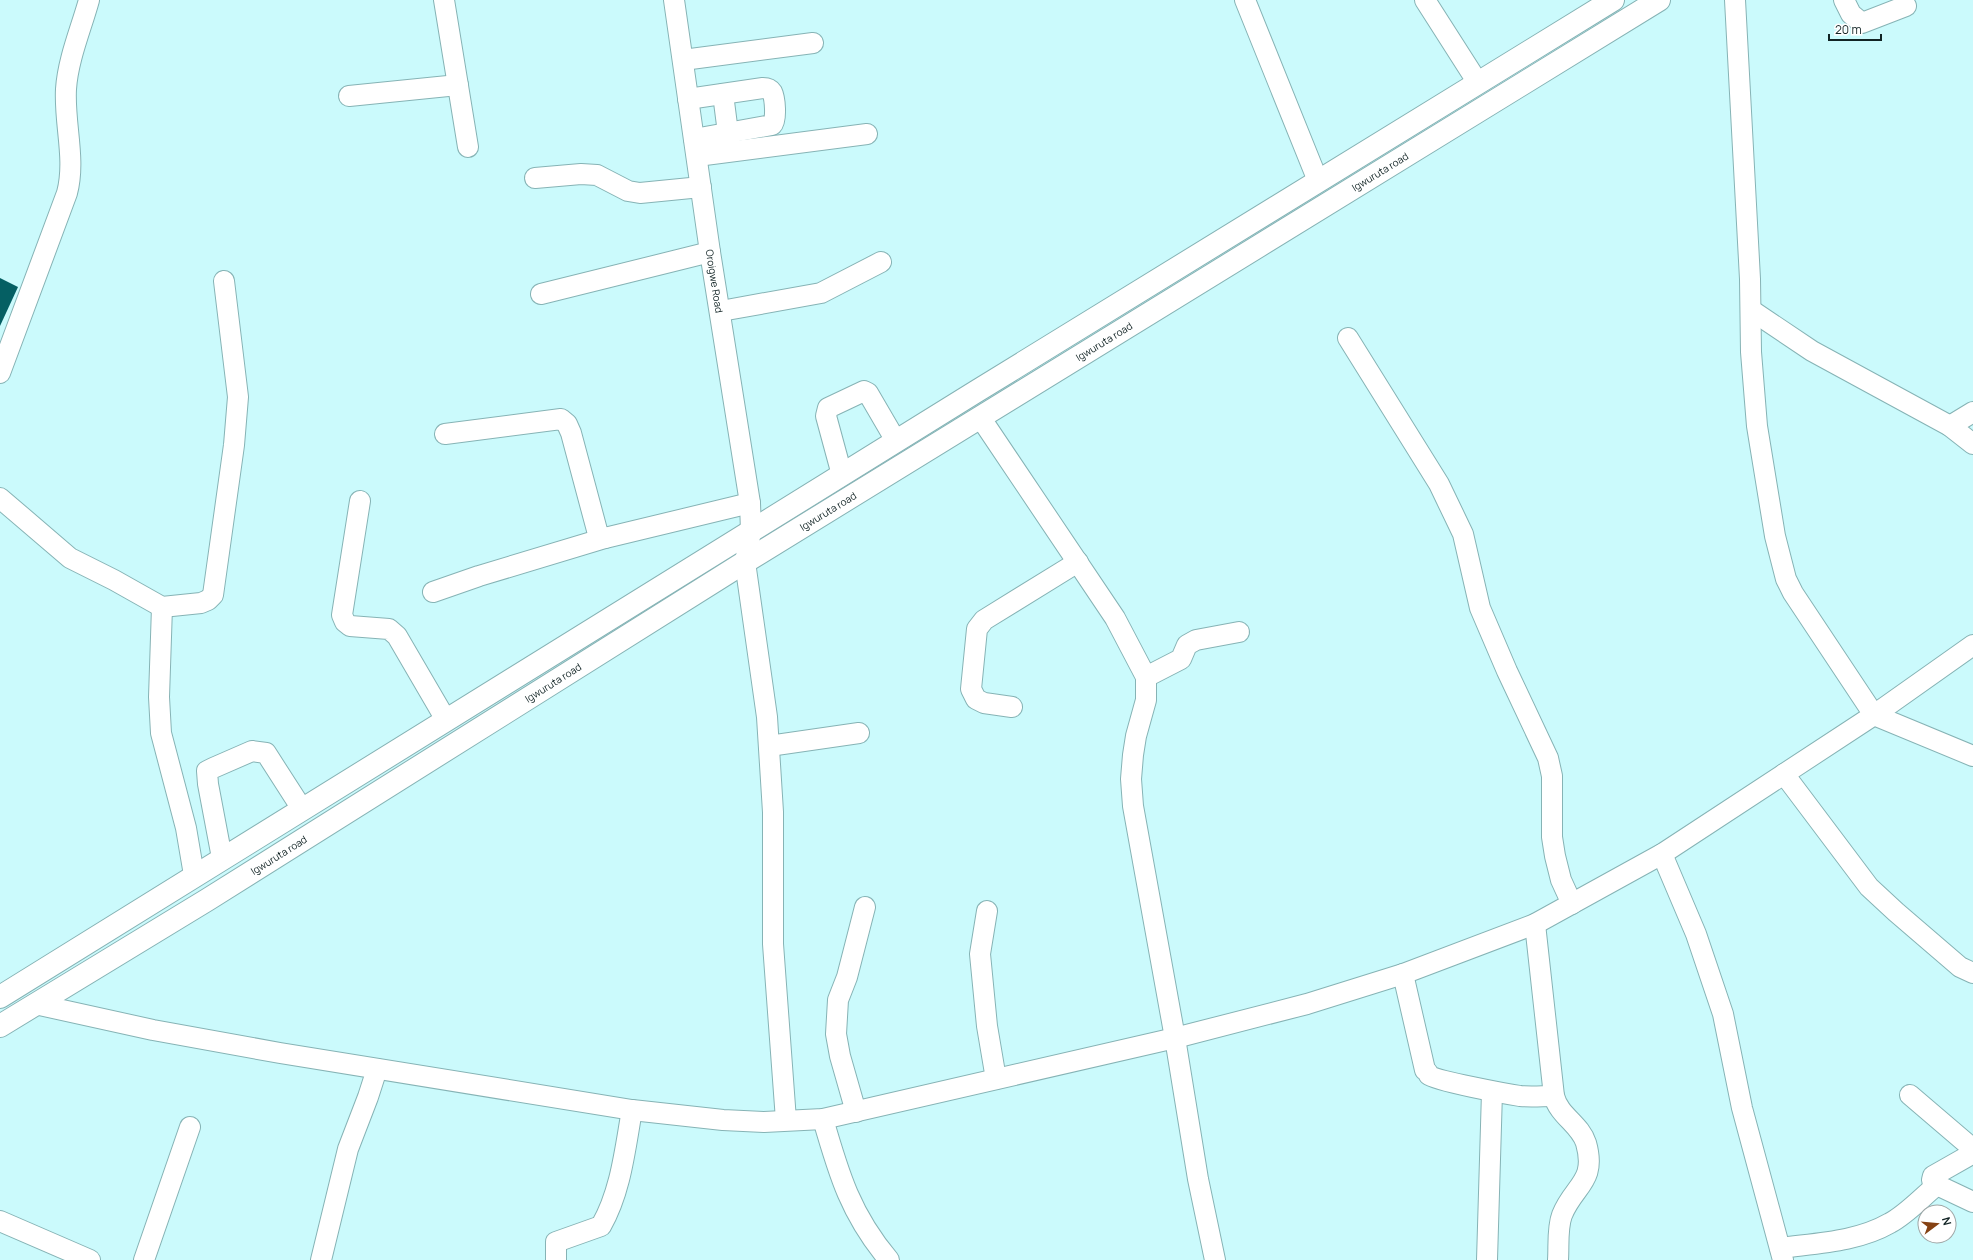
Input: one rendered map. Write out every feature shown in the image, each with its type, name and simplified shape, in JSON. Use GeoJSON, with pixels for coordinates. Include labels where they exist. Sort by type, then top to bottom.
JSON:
{"type":"FeatureCollection","features":[{"type":"Feature","properties":{"kind":"main road"},"geometry":{"type":"LineString","coordinates":[[0,997],[194,875],[896,441],[1613,0]]}},
{"type":"Feature","properties":{"kind":"main road","name":"Igwuruta road"},"geometry":{"type":"LineString","coordinates":[[0,1026],[214,896],[745,562],[1659,0]]}},
{"type":"Feature","properties":{"kind":"street"},"geometry":{"type":"LineString","coordinates":[[0,373],[70,179],[66,91],[67,76],[89,0]]}},
{"type":"Feature","properties":{"kind":"street"},"geometry":{"type":"LineString","coordinates":[[444,0],[468,147]]}},
{"type":"Feature","properties":{"kind":"street","name":"Oroigwe Road"},"geometry":{"type":"LineString","coordinates":[[674,0],[710,252],[721,311],[750,503],[751,531],[745,562],[767,717],[773,812],[773,944],[786,1120]]}},
{"type":"Feature","properties":{"kind":"street"},"geometry":{"type":"LineString","coordinates":[[1246,0],[1318,181]]}},
{"type":"Feature","properties":{"kind":"street"},"geometry":{"type":"LineString","coordinates":[[1424,0],[1478,83]]}},
{"type":"Feature","properties":{"kind":"street"},"geometry":{"type":"LineString","coordinates":[[1735,0],[1757,426],[1768,502],[1786,579],[1793,593],[1874,715],[1973,756]]}},
{"type":"Feature","properties":{"kind":"street"},"geometry":{"type":"LineString","coordinates":[[1844,0],[1851,14],[1862,23],[1906,6]]}},
{"type":"Feature","properties":{"kind":"street"},"geometry":{"type":"LineString","coordinates":[[683,60],[813,43]]}},
{"type":"Feature","properties":{"kind":"street"},"geometry":{"type":"LineString","coordinates":[[348,96],[458,85]]}},
{"type":"Feature","properties":{"kind":"street"},"geometry":{"type":"LineString","coordinates":[[688,99],[768,88],[772,93],[776,119],[772,125],[728,133],[696,147]]}},
{"type":"Feature","properties":{"kind":"street"},"geometry":{"type":"LineString","coordinates":[[723,94],[728,133]]}},
{"type":"Feature","properties":{"kind":"street"},"geometry":{"type":"LineString","coordinates":[[696,147],[867,134]]}},
{"type":"Feature","properties":{"kind":"street"},"geometry":{"type":"LineString","coordinates":[[535,178],[581,174],[597,175],[628,191],[640,193],[701,187]]}},
{"type":"Feature","properties":{"kind":"street"},"geometry":{"type":"LineString","coordinates":[[541,294],[710,252]]}},
{"type":"Feature","properties":{"kind":"street"},"geometry":{"type":"LineString","coordinates":[[721,311],[821,292],[881,262]]}},
{"type":"Feature","properties":{"kind":"street"},"geometry":{"type":"LineString","coordinates":[[0,498],[70,558],[114,580],[162,607],[201,603],[208,600],[213,595],[234,445],[238,397],[224,281]]}},
{"type":"Feature","properties":{"kind":"street"},"geometry":{"type":"LineString","coordinates":[[1751,310],[1812,351],[1950,426],[1973,444]]}},
{"type":"Feature","properties":{"kind":"street"},"geometry":{"type":"LineString","coordinates":[[1348,338],[1439,484],[1463,534],[1480,608],[1507,671],[1548,758],[1552,776],[1552,837],[1555,856],[1561,880],[1572,904]]}},
{"type":"Feature","properties":{"kind":"street"},"geometry":{"type":"LineString","coordinates":[[842,475],[826,416],[828,408],[864,391],[868,393],[896,441]]}},
{"type":"Feature","properties":{"kind":"street"},"geometry":{"type":"LineString","coordinates":[[1950,426],[1973,412]]}},
{"type":"Feature","properties":{"kind":"street"},"geometry":{"type":"LineString","coordinates":[[980,417],[1115,618],[1146,677],[1146,700],[1136,736],[1133,755],[1131,779],[1133,806],[1175,1038],[1198,1178],[1215,1260]]}},
{"type":"Feature","properties":{"kind":"street"},"geometry":{"type":"LineString","coordinates":[[445,434],[562,419],[571,433],[598,534],[605,538]]}},
{"type":"Feature","properties":{"kind":"street"},"geometry":{"type":"LineString","coordinates":[[360,501],[342,615],[345,622],[350,626],[389,629],[396,636],[446,720]]}},
{"type":"Feature","properties":{"kind":"street"},"geometry":{"type":"LineString","coordinates":[[432,592],[605,538],[750,503]]}},
{"type":"Feature","properties":{"kind":"street"},"geometry":{"type":"LineString","coordinates":[[1012,708],[984,703],[976,699],[971,689],[978,629],[984,620],[1078,562]]}},
{"type":"Feature","properties":{"kind":"street"},"geometry":{"type":"LineString","coordinates":[[162,607],[159,697],[161,733],[186,828],[194,875]]}},
{"type":"Feature","properties":{"kind":"street"},"geometry":{"type":"LineString","coordinates":[[1146,677],[1181,659],[1188,645],[1196,640],[1239,632]]}},
{"type":"Feature","properties":{"kind":"street"},"geometry":{"type":"LineString","coordinates":[[35,1004],[153,1030],[377,1069],[632,1110],[723,1120],[764,1122],[823,1119],[1175,1038],[1307,1004],[1403,974],[1535,924],[1662,854],[1874,715],[1973,646]]}},
{"type":"Feature","properties":{"kind":"street"},"geometry":{"type":"LineString","coordinates":[[769,746],[858,733]]}},
{"type":"Feature","properties":{"kind":"street"},"geometry":{"type":"LineString","coordinates":[[222,858],[208,784],[207,771],[252,751],[266,753],[302,809]]}},
{"type":"Feature","properties":{"kind":"street"},"geometry":{"type":"LineString","coordinates":[[1784,774],[1869,887],[1960,967],[1973,973]]}},
{"type":"Feature","properties":{"kind":"street"},"geometry":{"type":"LineString","coordinates":[[1662,854],[1696,934],[1723,1014],[1742,1108],[1782,1254],[1857,1237],[1873,1231],[1891,1222],[1938,1185]]}},
{"type":"Feature","properties":{"kind":"street"},"geometry":{"type":"LineString","coordinates":[[856,1112],[836,1034],[838,1000],[847,977],[865,907]]}},
{"type":"Feature","properties":{"kind":"street"},"geometry":{"type":"LineString","coordinates":[[987,911],[980,954],[987,1026],[996,1080]]}},
{"type":"Feature","properties":{"kind":"street"},"geometry":{"type":"LineString","coordinates":[[1535,924],[1556,1106],[1576,1126],[1585,1142],[1589,1159],[1587,1177],[1562,1215],[1558,1260]]}},
{"type":"Feature","properties":{"kind":"street"},"geometry":{"type":"LineString","coordinates":[[1403,974],[1426,1070],[1429,1075],[1442,1080],[1478,1087],[1492,1092],[1521,1096],[1554,1096]]}},
{"type":"Feature","properties":{"kind":"street"},"geometry":{"type":"LineString","coordinates":[[321,1260],[348,1149],[377,1069]]}},
{"type":"Feature","properties":{"kind":"street"},"geometry":{"type":"LineString","coordinates":[[1487,1260],[1492,1092]]}},
{"type":"Feature","properties":{"kind":"street"},"geometry":{"type":"LineString","coordinates":[[1910,1095],[1972,1148],[1970,1154],[1933,1176],[1932,1180],[1938,1185],[1973,1202]]}},
{"type":"Feature","properties":{"kind":"street"},"geometry":{"type":"LineString","coordinates":[[556,1260],[556,1242],[601,1226],[608,1214],[619,1182],[632,1110]]}},
{"type":"Feature","properties":{"kind":"street"},"geometry":{"type":"LineString","coordinates":[[823,1119],[839,1173],[851,1204],[875,1243],[889,1260]]}},
{"type":"Feature","properties":{"kind":"street"},"geometry":{"type":"LineString","coordinates":[[144,1260],[190,1127]]}},
{"type":"Feature","properties":{"kind":"street"},"geometry":{"type":"LineString","coordinates":[[0,1221],[90,1260]]}},
{"type":"Feature","properties":{"kind":"building"},"geometry":{"type":"Polygon","coordinates":[[[0,278],[18,287],[0,326],[0,278]]]}}]}
